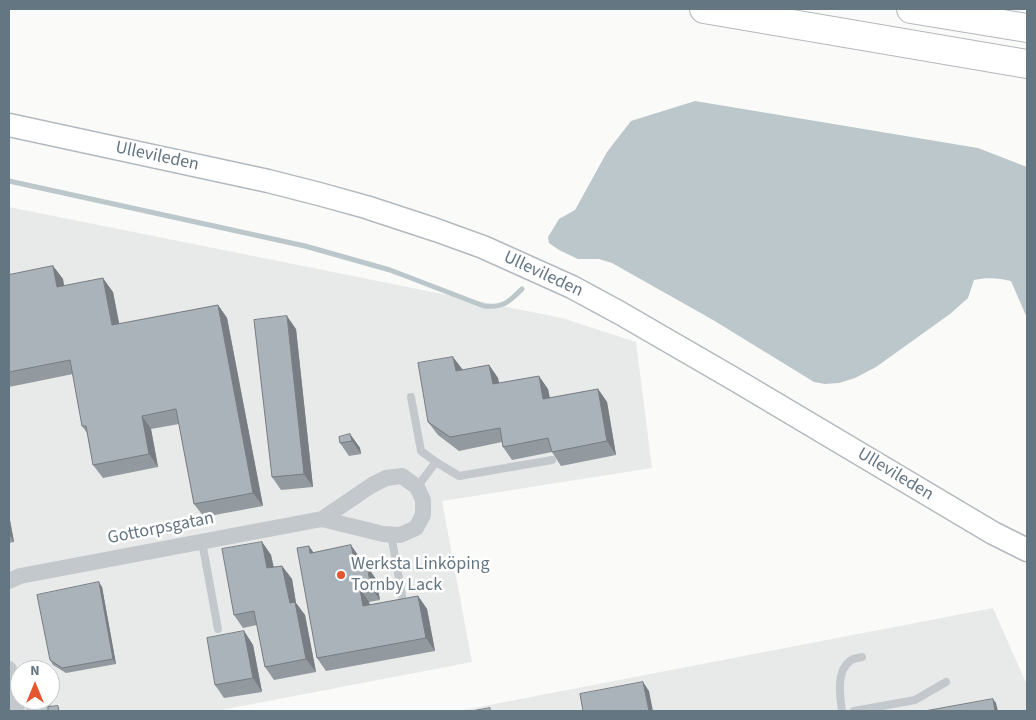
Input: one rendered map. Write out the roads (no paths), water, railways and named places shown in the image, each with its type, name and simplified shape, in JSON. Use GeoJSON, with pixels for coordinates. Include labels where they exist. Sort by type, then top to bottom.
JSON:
{"type":"FeatureCollection","features":[{"type":"Feature","properties":{"kind":"highway"},"geometry":{"type":"LineString","coordinates":[[704,9],[1027,64]]}},
{"type":"Feature","properties":{"kind":"highway"},"geometry":{"type":"LineString","coordinates":[[911,9],[1027,28]]}},
{"type":"Feature","properties":{"kind":"main road","name":"Ullevileden"},"geometry":{"type":"LineString","coordinates":[[9,125],[268,181],[319,194],[366,207],[483,247],[572,288],[620,313],[993,533],[1027,550]]}},
{"type":"Feature","properties":{"kind":"street","name":"Gottorpsgatan"},"geometry":{"type":"LineString","coordinates":[[9,581],[20,576],[322,520],[383,534],[400,535],[416,528],[423,515],[423,500],[417,487],[402,476],[386,478],[372,485],[322,520]]}},
{"type":"Feature","properties":{"kind":"lane"},"geometry":{"type":"LineString","coordinates":[[411,397],[420,451],[459,476],[552,460]]}},
{"type":"Feature","properties":{"kind":"lane"},"geometry":{"type":"LineString","coordinates":[[417,487],[436,462]]}},
{"type":"Feature","properties":{"kind":"lane"},"geometry":{"type":"LineString","coordinates":[[391,534],[404,607]]}},
{"type":"Feature","properties":{"kind":"lane"},"geometry":{"type":"LineString","coordinates":[[202,542],[218,629]]}},
{"type":"Feature","properties":{"kind":"lane"},"geometry":{"type":"LineString","coordinates":[[842,711],[841,673],[850,660],[862,657]]}},
{"type":"Feature","properties":{"kind":"lane"},"geometry":{"type":"LineString","coordinates":[[854,711],[915,700],[946,682]]}},
{"type":"Feature","properties":{"kind":"waterway"},"geometry":{"type":"LineString","coordinates":[[9,181],[305,246],[390,270],[484,306],[501,305],[522,289]]}},
{"type":"Feature","properties":{"kind":"place","name":"Werksta Linköping Tornby Lack"},"geometry":{"type":"Point","coordinates":[341,575]}}]}
